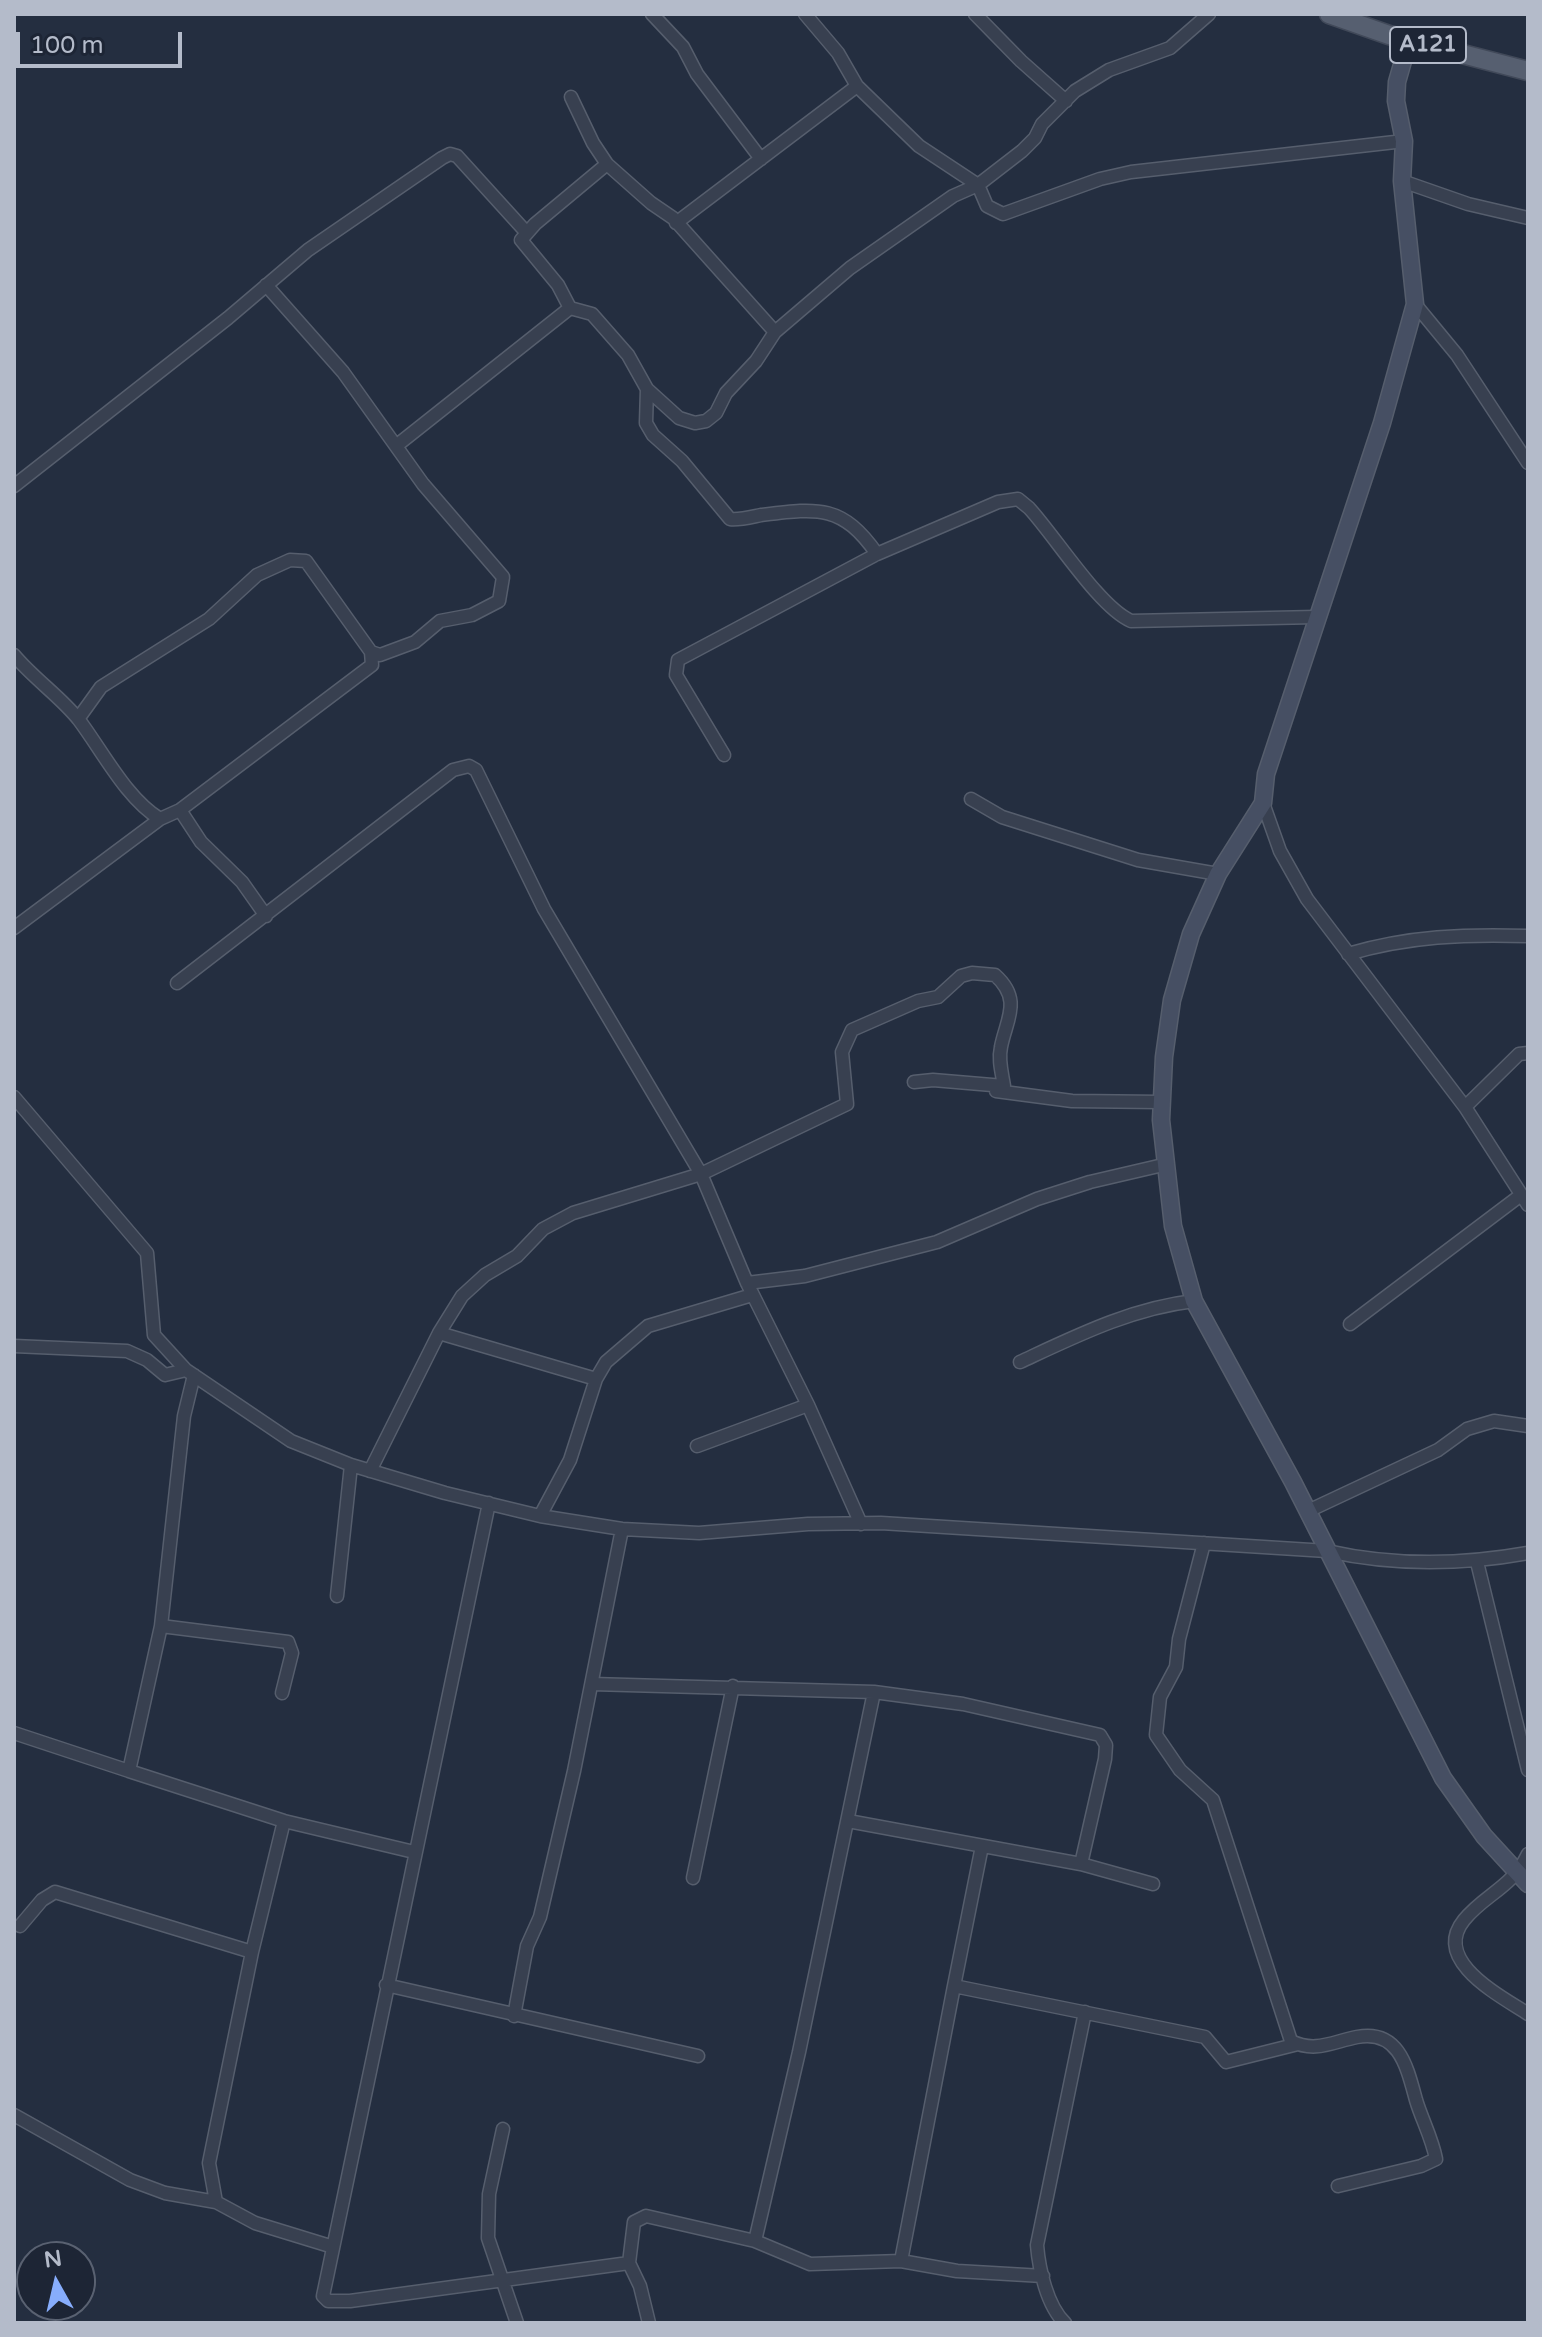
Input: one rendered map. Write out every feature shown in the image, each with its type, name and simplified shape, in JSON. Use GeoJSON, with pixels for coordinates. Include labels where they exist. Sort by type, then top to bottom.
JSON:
{"type":"FeatureCollection","features":[{"type":"Feature","properties":{"kind":"main road","name":"A121"},"geometry":{"type":"LineString","coordinates":[[1329,14],[1409,40],[1528,71]]}},
{"type":"Feature","properties":{"kind":"street"},"geometry":{"type":"LineString","coordinates":[[652,14],[683,47],[697,74],[761,159]]}},
{"type":"Feature","properties":{"kind":"street"},"geometry":{"type":"LineString","coordinates":[[805,14],[838,53],[857,86],[919,146],[978,185],[987,206],[1008,215],[1067,190],[1131,172],[1404,141]]}},
{"type":"Feature","properties":{"kind":"street"},"geometry":{"type":"LineString","coordinates":[[975,14],[1066,101]]}},
{"type":"Feature","properties":{"kind":"street"},"geometry":{"type":"LineString","coordinates":[[607,164],[526,232],[521,240],[558,285],[570,308],[592,314],[610,332],[628,355],[647,389],[679,418],[695,423],[706,421],[716,413],[726,393],[756,361],[775,332],[850,268],[953,196],[978,185],[1022,151],[1035,138],[1042,124],[1066,101],[1109,70],[1170,48],[1209,14]]}},
{"type":"Feature","properties":{"kind":"street"},"geometry":{"type":"LineString","coordinates":[[1350,1324],[1525,1200],[1465,1107],[1307,899],[1280,851],[1263,803],[1266,774],[1382,423],[1415,304],[1402,181],[1404,141],[1397,82],[1409,40]]}},
{"type":"Feature","properties":{"kind":"street"},"geometry":{"type":"LineString","coordinates":[[676,223],[857,86]]}},
{"type":"Feature","properties":{"kind":"street"},"geometry":{"type":"LineString","coordinates":[[571,97],[607,164],[676,223],[775,332]]}},
{"type":"Feature","properties":{"kind":"street"},"geometry":{"type":"LineString","coordinates":[[14,486],[308,250],[450,154],[457,156],[526,232]]}},
{"type":"Feature","properties":{"kind":"street"},"geometry":{"type":"LineString","coordinates":[[1402,181],[1468,204],[1528,218]]}},
{"type":"Feature","properties":{"kind":"street"},"geometry":{"type":"LineString","coordinates":[[266,285],[343,372],[423,484],[503,577],[504,588],[499,601],[486,609],[440,621],[415,642],[394,650],[380,655],[371,652]]}},
{"type":"Feature","properties":{"kind":"street"},"geometry":{"type":"LineString","coordinates":[[1415,304],[1457,355],[1528,463]]}},
{"type":"Feature","properties":{"kind":"street"},"geometry":{"type":"LineString","coordinates":[[396,446],[570,308]]}},
{"type":"Feature","properties":{"kind":"street"},"geometry":{"type":"LineString","coordinates":[[647,389],[646,423],[653,435],[682,461],[730,519],[786,512],[833,514],[851,522],[877,554]]}},
{"type":"Feature","properties":{"kind":"street"},"geometry":{"type":"LineString","coordinates":[[724,755],[676,675],[678,660],[877,554],[998,502],[1018,499],[1036,515],[1120,614],[1131,621],[1316,617]]}},
{"type":"Feature","properties":{"kind":"street"},"geometry":{"type":"LineString","coordinates":[[14,928],[160,819],[180,810],[360,675],[372,665],[371,652],[306,561],[290,560],[257,575],[209,619],[101,687],[78,719]]}},
{"type":"Feature","properties":{"kind":"street"},"geometry":{"type":"LineString","coordinates":[[14,655],[37,682],[78,719],[140,807],[160,819]]}},
{"type":"Feature","properties":{"kind":"street"},"geometry":{"type":"LineString","coordinates":[[177,983],[453,770],[469,766],[476,770],[544,909],[701,1174],[749,1289],[808,1405],[861,1524]]}},
{"type":"Feature","properties":{"kind":"street"},"geometry":{"type":"LineString","coordinates":[[971,799],[1002,817],[1127,856],[1218,874]]}},
{"type":"Feature","properties":{"kind":"street"},"geometry":{"type":"LineString","coordinates":[[1263,803],[1218,874],[1179,969],[1168,1027],[1161,1102],[1163,1165],[1173,1226],[1194,1301],[1308,1511],[1443,1778],[1484,1836],[1523,1879]]}},
{"type":"Feature","properties":{"kind":"street"},"geometry":{"type":"LineString","coordinates":[[180,810],[201,842],[242,882],[266,916]]}},
{"type":"Feature","properties":{"kind":"street"},"geometry":{"type":"LineString","coordinates":[[1348,954],[1402,939],[1528,936]]}},
{"type":"Feature","properties":{"kind":"street"},"geometry":{"type":"LineString","coordinates":[[370,1471],[439,1333],[473,1284],[517,1256],[543,1229],[559,1218],[701,1174],[847,1104],[841,1060],[842,1044],[848,1033],[912,1003],[938,997],[961,976],[995,975],[1006,989],[1011,1022],[1000,1053],[1004,1086]]}},
{"type":"Feature","properties":{"kind":"street"},"geometry":{"type":"LineString","coordinates":[[1465,1107],[1519,1054],[1528,1053]]}},
{"type":"Feature","properties":{"kind":"street"},"geometry":{"type":"LineString","coordinates":[[914,1082],[933,1080],[1004,1086]]}},
{"type":"Feature","properties":{"kind":"street"},"geometry":{"type":"LineString","coordinates":[[1004,1086],[996,1091],[1072,1101],[1161,1102]]}},
{"type":"Feature","properties":{"kind":"street"},"geometry":{"type":"LineString","coordinates":[[14,1097],[147,1253],[154,1335],[190,1372],[291,1441],[370,1471],[540,1516],[622,1529],[699,1533],[861,1524],[1327,1551],[1379,1561],[1477,1562],[1528,1553]]}},
{"type":"Feature","properties":{"kind":"street"},"geometry":{"type":"LineString","coordinates":[[540,1516],[570,1460],[596,1379],[606,1362],[648,1326],[749,1289],[937,1242],[1037,1199],[1090,1182],[1163,1165]]}},
{"type":"Feature","properties":{"kind":"street"},"geometry":{"type":"LineString","coordinates":[[1020,1362],[1127,1316],[1168,1304],[1194,1301]]}},
{"type":"Feature","properties":{"kind":"street"},"geometry":{"type":"LineString","coordinates":[[439,1333],[596,1379]]}},
{"type":"Feature","properties":{"kind":"street"},"geometry":{"type":"LineString","coordinates":[[14,1346],[116,1349],[137,1354],[165,1375],[190,1372]]}},
{"type":"Feature","properties":{"kind":"street"},"geometry":{"type":"LineString","coordinates":[[129,1771],[161,1626],[190,1372]]}},
{"type":"Feature","properties":{"kind":"street"},"geometry":{"type":"LineString","coordinates":[[697,1446],[808,1405]]}},
{"type":"Feature","properties":{"kind":"street"},"geometry":{"type":"LineString","coordinates":[[1308,1511],[1438,1450],[1467,1429],[1494,1421],[1528,1426]]}},
{"type":"Feature","properties":{"kind":"street"},"geometry":{"type":"LineString","coordinates":[[337,1596],[351,1465]]}},
{"type":"Feature","properties":{"kind":"street"},"geometry":{"type":"LineString","coordinates":[[489,1503],[330,2246],[323,2296],[328,2301],[350,2301],[629,2263]]}},
{"type":"Feature","properties":{"kind":"street"},"geometry":{"type":"LineString","coordinates":[[514,2016],[527,1946],[540,1917],[592,1684],[622,1529]]}},
{"type":"Feature","properties":{"kind":"street"},"geometry":{"type":"LineString","coordinates":[[1204,1543],[1179,1639],[1176,1667],[1160,1697],[1156,1735],[1180,1770],[1213,1800],[1291,2041],[1322,2048],[1374,2035],[1387,2039],[1395,2045],[1412,2078],[1432,2139],[1436,2159],[1421,2166],[1338,2186]]}},
{"type":"Feature","properties":{"kind":"street"},"geometry":{"type":"LineString","coordinates":[[1477,1562],[1528,1770]]}},
{"type":"Feature","properties":{"kind":"street"},"geometry":{"type":"LineString","coordinates":[[161,1626],[288,1642],[292,1653],[282,1693]]}},
{"type":"Feature","properties":{"kind":"street"},"geometry":{"type":"LineString","coordinates":[[592,1684],[874,1692],[963,1704],[1100,1735],[1106,1745],[1105,1759],[1081,1864]]}},
{"type":"Feature","properties":{"kind":"street"},"geometry":{"type":"LineString","coordinates":[[693,1878],[733,1686]]}},
{"type":"Feature","properties":{"kind":"street"},"geometry":{"type":"LineString","coordinates":[[755,2241],[874,1692]]}},
{"type":"Feature","properties":{"kind":"street"},"geometry":{"type":"LineString","coordinates":[[14,1733],[284,1821],[414,1852]]}},
{"type":"Feature","properties":{"kind":"street"},"geometry":{"type":"LineString","coordinates":[[216,2202],[209,2163],[252,1952],[284,1821]]}},
{"type":"Feature","properties":{"kind":"street"},"geometry":{"type":"LineString","coordinates":[[848,1821],[1081,1864],[1153,1884]]}},
{"type":"Feature","properties":{"kind":"street"},"geometry":{"type":"LineString","coordinates":[[901,2261],[982,1846]]}},
{"type":"Feature","properties":{"kind":"street"},"geometry":{"type":"LineString","coordinates":[[1528,1854],[1523,1879],[1463,1920],[1456,1937],[1456,1953],[1474,1977],[1528,2014]]}},
{"type":"Feature","properties":{"kind":"street"},"geometry":{"type":"LineString","coordinates":[[20,1926],[42,1900],[55,1892],[252,1952]]}},
{"type":"Feature","properties":{"kind":"street"},"geometry":{"type":"LineString","coordinates":[[386,1985],[698,2056]]}},
{"type":"Feature","properties":{"kind":"street"},"geometry":{"type":"LineString","coordinates":[[954,1986],[1205,2037],[1226,2062],[1298,2044]]}},
{"type":"Feature","properties":{"kind":"street"},"geometry":{"type":"LineString","coordinates":[[1065,2323],[1057,2316],[1043,2276],[1037,2245],[1085,2012]]}},
{"type":"Feature","properties":{"kind":"street"},"geometry":{"type":"LineString","coordinates":[[14,2115],[130,2180],[165,2193],[216,2202],[255,2223],[330,2246]]}},
{"type":"Feature","properties":{"kind":"street"},"geometry":{"type":"LineString","coordinates":[[503,2129],[487,2218],[490,2253],[505,2281],[517,2323]]}},
{"type":"Feature","properties":{"kind":"street"},"geometry":{"type":"LineString","coordinates":[[649,2323],[640,2286],[629,2263],[634,2222],[643,2216],[667,2218],[692,2228],[755,2241],[810,2264],[901,2261],[957,2271],[1043,2276]]}}]}
